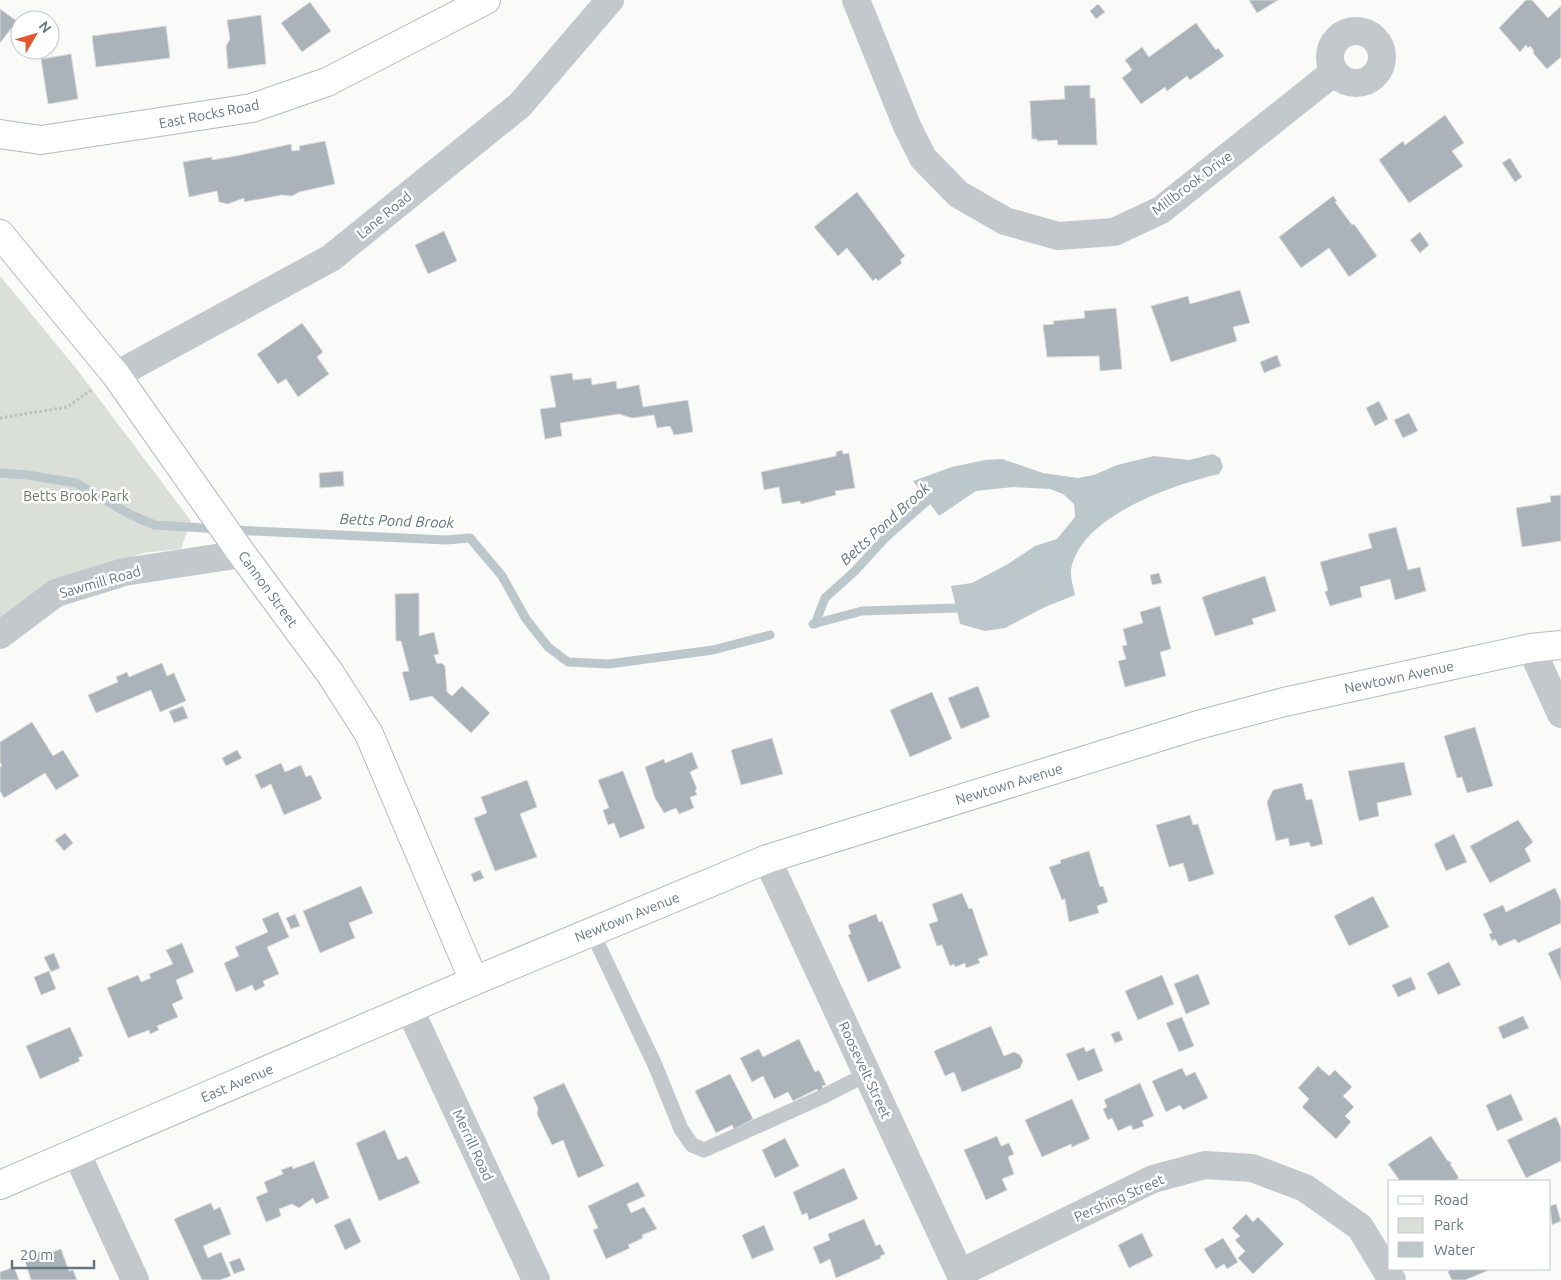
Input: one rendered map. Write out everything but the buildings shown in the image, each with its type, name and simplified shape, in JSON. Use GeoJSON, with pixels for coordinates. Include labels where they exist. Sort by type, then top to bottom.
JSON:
{"type":"FeatureCollection","features":[{"type":"Feature","properties":{"kind":"main road","name":"East Rocks Road"},"geometry":{"type":"LineString","coordinates":[[0,134],[41,140],[252,108],[327,82],[486,0]]}},
{"type":"Feature","properties":{"kind":"main road","name":"Cannon Street"},"geometry":{"type":"LineString","coordinates":[[0,234],[106,381],[213,512],[330,673],[369,734],[474,981]]}},
{"type":"Feature","properties":{"kind":"main road","name":"Newtown Avenue"},"geometry":{"type":"LineString","coordinates":[[474,981],[767,860],[1198,725],[1284,702],[1531,648],[1561,644]]}},
{"type":"Feature","properties":{"kind":"main road","name":"East Avenue"},"geometry":{"type":"LineString","coordinates":[[0,1185],[474,981]]}},
{"type":"Feature","properties":{"kind":"street","name":"Lane Road"},"geometry":{"type":"LineString","coordinates":[[106,381],[331,258],[520,105],[610,0]]}},
{"type":"Feature","properties":{"kind":"street","name":"Millbrook Drive"},"geometry":{"type":"LineString","coordinates":[[856,0],[907,126],[923,158],[958,194],[1005,221],[1058,236],[1114,232],[1161,210],[1334,72]]}},
{"type":"Feature","properties":{"kind":"street","name":"Sawmill Road"},"geometry":{"type":"LineString","coordinates":[[0,635],[56,592],[124,572],[240,551]]}},
{"type":"Feature","properties":{"kind":"street"},"geometry":{"type":"LineString","coordinates":[[1531,648],[1561,714]]}},
{"type":"Feature","properties":{"kind":"street","name":"Roosevelt Street"},"geometry":{"type":"LineString","coordinates":[[767,860],[961,1277]]}},
{"type":"Feature","properties":{"kind":"street","name":"Merrill Road"},"geometry":{"type":"LineString","coordinates":[[410,1010],[536,1280]]}},
{"type":"Feature","properties":{"kind":"street"},"geometry":{"type":"LineString","coordinates":[[76,1152],[135,1280]]}},
{"type":"Feature","properties":{"kind":"street","name":"Pershing Street"},"geometry":{"type":"LineString","coordinates":[[961,1277],[1154,1179],[1205,1165],[1252,1168],[1305,1188],[1360,1227],[1392,1280]]}},
{"type":"Feature","properties":{"kind":"lane"},"geometry":{"type":"LineString","coordinates":[[592,932],[654,1065],[681,1129],[692,1146],[704,1150],[822,1097],[867,1074]]}},
{"type":"Feature","properties":{"kind":"path"},"geometry":{"type":"LineString","coordinates":[[0,418],[68,407],[106,381]]}},
{"type":"Feature","properties":{"kind":"green space","name":"Betts Brook Park"},"geometry":{"type":"Polygon","coordinates":[[[0,276],[75,367],[191,521],[181,549],[143,553],[47,587],[0,621],[0,276]]]}},
{"type":"Feature","properties":{"kind":"water"},"geometry":{"type":"Polygon","coordinates":[[[1213,454],[1220,458],[1223,467],[1219,474],[1156,494],[1134,504],[1094,531],[1080,547],[1072,565],[1071,577],[1075,595],[1045,607],[1005,628],[985,631],[960,624],[951,586],[972,583],[1008,564],[1035,546],[1057,539],[1075,517],[1074,504],[1063,494],[1050,489],[1013,487],[976,491],[939,516],[913,481],[952,467],[985,460],[1002,459],[1043,473],[1078,478],[1094,475],[1117,465],[1154,456],[1189,460],[1213,454]]]}},
{"type":"Feature","properties":{"kind":"waterway","name":"Betts Pond Brook"},"geometry":{"type":"LineString","coordinates":[[0,473],[27,475],[76,483],[131,515],[155,525],[219,529]]}},
{"type":"Feature","properties":{"kind":"waterway","name":"Betts Pond Brook"},"geometry":{"type":"LineString","coordinates":[[815,624],[825,598],[855,571],[886,537],[936,493]]}},
{"type":"Feature","properties":{"kind":"waterway","name":"Betts Pond Brook"},"geometry":{"type":"LineString","coordinates":[[232,530],[446,540],[470,538],[502,576],[526,619],[548,647],[568,662],[609,664],[713,650],[770,635]]}},
{"type":"Feature","properties":{"kind":"waterway","name":"Betts Pond Brook"},"geometry":{"type":"LineString","coordinates":[[813,624],[862,611],[957,608],[968,605]]}}]}
